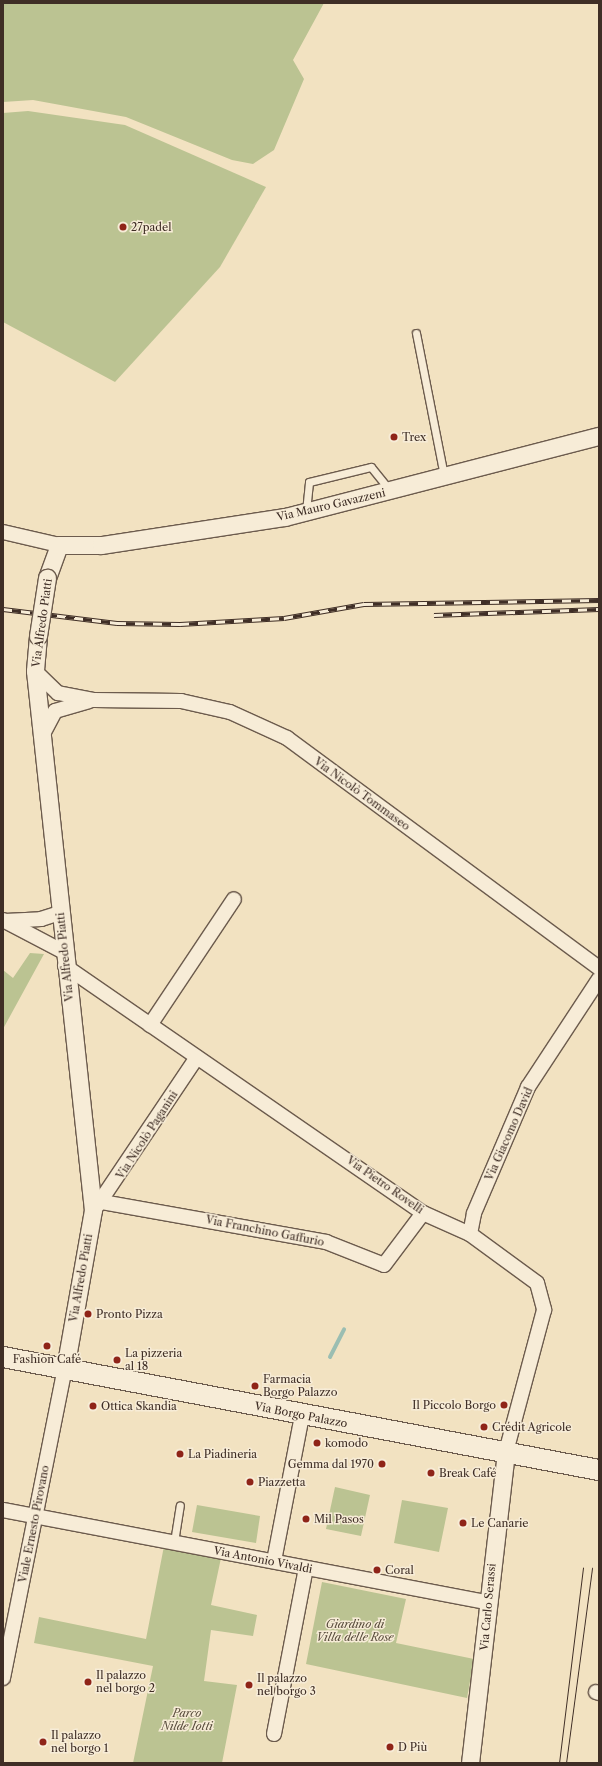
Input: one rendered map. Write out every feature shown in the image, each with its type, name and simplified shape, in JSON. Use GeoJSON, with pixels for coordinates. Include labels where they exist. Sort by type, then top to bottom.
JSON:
{"type":"FeatureCollection","features":[{"type":"Feature","properties":{"kind":"main road","name":"Via Borgo Palazzo"},"geometry":{"type":"LineString","coordinates":[[3,1358],[599,1470]]}},
{"type":"Feature","properties":{"kind":"street","name":"Via Mauro Gavazzeni"},"geometry":{"type":"LineString","coordinates":[[59,545],[102,545],[187,534],[306,512],[444,478],[599,436]]}},
{"type":"Feature","properties":{"kind":"street"},"geometry":{"type":"LineString","coordinates":[[3,532],[59,545]]}},
{"type":"Feature","properties":{"kind":"street","name":"Via Alfredo Piatti"},"geometry":{"type":"LineString","coordinates":[[59,545],[47,578],[38,636],[35,671],[43,734],[65,959],[97,1206],[65,1369]]}},
{"type":"Feature","properties":{"kind":"street","name":"Via Nicolò Tommaseo"},"geometry":{"type":"LineString","coordinates":[[35,671],[58,693],[94,700],[181,701],[230,712],[287,738],[599,968]]}},
{"type":"Feature","properties":{"kind":"street","name":"Via Nicolò Tommaseo"},"geometry":{"type":"LineString","coordinates":[[43,734],[55,711],[94,700]]}},
{"type":"Feature","properties":{"kind":"street"},"geometry":{"type":"LineString","coordinates":[[150,1025],[234,899]]}},
{"type":"Feature","properties":{"kind":"street","name":"Via Pietro Rovelli"},"geometry":{"type":"LineString","coordinates":[[4,920],[41,919],[60,913]]}},
{"type":"Feature","properties":{"kind":"street","name":"Via Pietro Rovelli"},"geometry":{"type":"LineString","coordinates":[[4,920],[65,959],[150,1025],[423,1213],[470,1234],[537,1283],[544,1310],[541,1326],[506,1452]]}},
{"type":"Feature","properties":{"kind":"street","name":"Via Giacomo David"},"geometry":{"type":"LineString","coordinates":[[470,1234],[474,1213],[528,1087],[599,978]]}},
{"type":"Feature","properties":{"kind":"street","name":"Via Nicolò Paganini"},"geometry":{"type":"LineString","coordinates":[[97,1206],[197,1057]]}},
{"type":"Feature","properties":{"kind":"street","name":"Via Franchino Gaffurio"},"geometry":{"type":"LineString","coordinates":[[97,1206],[326,1242],[384,1265],[423,1213]]}},
{"type":"Feature","properties":{"kind":"street","name":"Viale Ernesto Pirovano"},"geometry":{"type":"LineString","coordinates":[[3,1674],[65,1369]]}},
{"type":"Feature","properties":{"kind":"street"},"geometry":{"type":"LineString","coordinates":[[274,1561],[302,1415]]}},
{"type":"Feature","properties":{"kind":"street","name":"Via Carlo Serassi"},"geometry":{"type":"LineString","coordinates":[[470,1763],[490,1604],[506,1452]]}},
{"type":"Feature","properties":{"kind":"street","name":"Via Antonio Vivaldi"},"geometry":{"type":"LineString","coordinates":[[3,1510],[274,1561],[490,1604]]}},
{"type":"Feature","properties":{"kind":"street"},"geometry":{"type":"LineString","coordinates":[[274,1734],[306,1568]]}},
{"type":"Feature","properties":{"kind":"lane"},"geometry":{"type":"LineString","coordinates":[[416,333],[444,478]]}},
{"type":"Feature","properties":{"kind":"lane"},"geometry":{"type":"LineString","coordinates":[[306,512],[309,482],[371,467],[390,491]]}},
{"type":"Feature","properties":{"kind":"lane"},"geometry":{"type":"LineString","coordinates":[[174,1542],[180,1505]]}},
{"type":"Feature","properties":{"kind":"green space"},"geometry":{"type":"Polygon","coordinates":[[[3,3],[324,3],[293,60],[304,79],[274,150],[253,164],[232,160],[126,117],[33,100],[3,102],[3,3]]]}},
{"type":"Feature","properties":{"kind":"green space","name":"27padel"},"geometry":{"type":"Polygon","coordinates":[[[28,111],[125,125],[266,187],[220,267],[115,382],[3,322],[3,113],[28,111]]]}},
{"type":"Feature","properties":{"kind":"green space"},"geometry":{"type":"Polygon","coordinates":[[[30,953],[44,954],[3,1029],[3,970],[13,978],[30,953]]]}},
{"type":"Feature","properties":{"kind":"green space"},"geometry":{"type":"Polygon","coordinates":[[[335,1487],[370,1495],[361,1536],[326,1529],[335,1487]]]}},
{"type":"Feature","properties":{"kind":"green space"},"geometry":{"type":"Polygon","coordinates":[[[402,1500],[448,1508],[439,1552],[394,1543],[402,1500]]]}},
{"type":"Feature","properties":{"kind":"green space"},"geometry":{"type":"Polygon","coordinates":[[[197,1505],[260,1516],[256,1543],[192,1532],[197,1505]]]}},
{"type":"Feature","properties":{"kind":"green space","name":"Parco Nilde Iotti"},"geometry":{"type":"Polygon","coordinates":[[[164,1546],[221,1558],[211,1605],[257,1615],[253,1636],[211,1630],[204,1681],[237,1685],[222,1763],[133,1763],[153,1666],[34,1643],[39,1617],[146,1639],[164,1546]]]}},
{"type":"Feature","properties":{"kind":"green space","name":"Giardino di Villa delle Rose"},"geometry":{"type":"Polygon","coordinates":[[[322,1582],[406,1599],[396,1643],[474,1659],[467,1698],[306,1664],[322,1582]]]}},
{"type":"Feature","properties":{"kind":"waterway"},"geometry":{"type":"LineString","coordinates":[[330,1357],[344,1329]]}},
{"type":"Feature","properties":{"kind":"tram line"},"geometry":{"type":"LineString","coordinates":[[559,1763],[583,1567]]}},
{"type":"Feature","properties":{"kind":"tram line"},"geometry":{"type":"LineString","coordinates":[[566,1763],[592,1568]]}},
{"type":"Feature","properties":{"kind":"railway"},"geometry":{"type":"LineString","coordinates":[[3,609],[117,623],[180,624],[284,618],[364,604],[599,600]]}},
{"type":"Feature","properties":{"kind":"railway"},"geometry":{"type":"LineString","coordinates":[[434,615],[599,609]]}},
{"type":"Feature","properties":{"kind":"place","name":"27padel"},"geometry":{"type":"Point","coordinates":[123,227]}},
{"type":"Feature","properties":{"kind":"place","name":"Trex"},"geometry":{"type":"Point","coordinates":[394,437]}},
{"type":"Feature","properties":{"kind":"place","name":"Pronto Pizza"},"geometry":{"type":"Point","coordinates":[88,1314]}},
{"type":"Feature","properties":{"kind":"place","name":"Fashion Café"},"geometry":{"type":"Point","coordinates":[47,1346]}},
{"type":"Feature","properties":{"kind":"place","name":"La pizzeria al 18"},"geometry":{"type":"Point","coordinates":[117,1360]}},
{"type":"Feature","properties":{"kind":"place","name":"Farmacia Borgo Palazzo"},"geometry":{"type":"Point","coordinates":[255,1386]}},
{"type":"Feature","properties":{"kind":"place","name":"Il Piccolo Borgo"},"geometry":{"type":"Point","coordinates":[504,1405]}},
{"type":"Feature","properties":{"kind":"place","name":"Ottica Skandia"},"geometry":{"type":"Point","coordinates":[93,1406]}},
{"type":"Feature","properties":{"kind":"place","name":"Crédit Agricole"},"geometry":{"type":"Point","coordinates":[484,1427]}},
{"type":"Feature","properties":{"kind":"place","name":"komodo"},"geometry":{"type":"Point","coordinates":[317,1443]}},
{"type":"Feature","properties":{"kind":"place","name":"La Piadineria"},"geometry":{"type":"Point","coordinates":[180,1454]}},
{"type":"Feature","properties":{"kind":"place","name":"Gemma dal 1970"},"geometry":{"type":"Point","coordinates":[382,1464]}},
{"type":"Feature","properties":{"kind":"place","name":"Break Café"},"geometry":{"type":"Point","coordinates":[431,1473]}},
{"type":"Feature","properties":{"kind":"place","name":"Piazzetta"},"geometry":{"type":"Point","coordinates":[250,1482]}},
{"type":"Feature","properties":{"kind":"place","name":"Mil Pasos"},"geometry":{"type":"Point","coordinates":[306,1519]}},
{"type":"Feature","properties":{"kind":"place","name":"Le Canarie"},"geometry":{"type":"Point","coordinates":[463,1523]}},
{"type":"Feature","properties":{"kind":"place","name":"Coral"},"geometry":{"type":"Point","coordinates":[377,1570]}},
{"type":"Feature","properties":{"kind":"place","name":"Il palazzo nel borgo 2"},"geometry":{"type":"Point","coordinates":[88,1682]}},
{"type":"Feature","properties":{"kind":"place","name":"Il palazzo nel borgo 3"},"geometry":{"type":"Point","coordinates":[249,1685]}},
{"type":"Feature","properties":{"kind":"place","name":"Il palazzo nel borgo 1"},"geometry":{"type":"Point","coordinates":[43,1742]}},
{"type":"Feature","properties":{"kind":"place","name":"D Più"},"geometry":{"type":"Point","coordinates":[390,1747]}}]}
